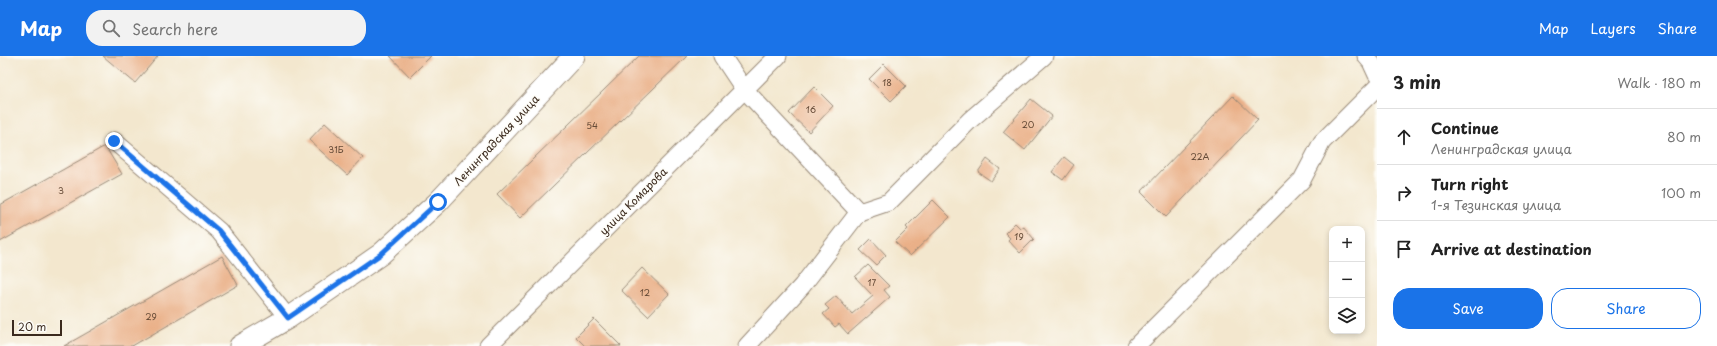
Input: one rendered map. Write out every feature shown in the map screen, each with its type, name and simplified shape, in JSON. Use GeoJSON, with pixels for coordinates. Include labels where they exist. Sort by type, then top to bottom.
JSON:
{"type":"FeatureCollection","features":[{"type":"Feature","properties":{"kind":"main road","name":"Ленинградская улица"},"geometry":{"type":"LineString","coordinates":[[240,346],[288,318],[381,254],[438,202],[574,56]]}},
{"type":"Feature","properties":{"kind":"street"},"geometry":{"type":"LineString","coordinates":[[722,56],[744,89],[859,212]]}},
{"type":"Feature","properties":{"kind":"street","name":"улица Комарова"},"geometry":{"type":"LineString","coordinates":[[488,346],[778,56]]}},
{"type":"Feature","properties":{"kind":"street"},"geometry":{"type":"LineString","coordinates":[[747,346],[802,286],[859,212],[889,202],[970,120],[1044,56]]}},
{"type":"Feature","properties":{"kind":"street"},"geometry":{"type":"LineString","coordinates":[[1366,56],[1371,62],[1377,75]]}},
{"type":"Feature","properties":{"kind":"street"},"geometry":{"type":"LineString","coordinates":[[1136,346],[1302,180],[1322,142],[1377,87]]}},
{"type":"Feature","properties":{"kind":"street"},"geometry":{"type":"LineString","coordinates":[[114,141],[219,231],[288,318]]}},
{"type":"Feature","properties":{"kind":"building"},"geometry":{"type":"Polygon","coordinates":[[[103,56],[158,56],[135,83],[103,56]]]}},
{"type":"Feature","properties":{"kind":"building"},"geometry":{"type":"Polygon","coordinates":[[[390,56],[431,56],[410,77],[390,56]]]}},
{"type":"Feature","properties":{"kind":"building"},"geometry":{"type":"Polygon","coordinates":[[[639,56],[687,56],[520,218],[497,194],[639,56]]]}},
{"type":"Feature","properties":{"kind":"building"},"geometry":{"type":"Polygon","coordinates":[[[884,64],[906,86],[891,101],[869,79],[884,64]]]}},
{"type":"Feature","properties":{"kind":"building"},"geometry":{"type":"Polygon","coordinates":[[[814,87],[833,106],[809,132],[789,113],[814,87]]]}},
{"type":"Feature","properties":{"kind":"building"},"geometry":{"type":"Polygon","coordinates":[[[1233,96],[1258,120],[1166,217],[1141,192],[1233,96]]]}},
{"type":"Feature","properties":{"kind":"building"},"geometry":{"type":"Polygon","coordinates":[[[1031,99],[1052,116],[1025,150],[1003,132],[1031,99]]]}},
{"type":"Feature","properties":{"kind":"building"},"geometry":{"type":"Polygon","coordinates":[[[325,123],[363,158],[347,175],[309,140],[325,123]]]}},
{"type":"Feature","properties":{"kind":"building"},"geometry":{"type":"Polygon","coordinates":[[[105,146],[122,174],[0,242],[0,205],[105,146]]]}},
{"type":"Feature","properties":{"kind":"building"},"geometry":{"type":"Polygon","coordinates":[[[1064,157],[1074,165],[1063,180],[1052,172],[1064,157]]]}},
{"type":"Feature","properties":{"kind":"building"},"geometry":{"type":"Polygon","coordinates":[[[987,159],[1000,169],[991,181],[978,172],[987,159]]]}},
{"type":"Feature","properties":{"kind":"building"},"geometry":{"type":"Polygon","coordinates":[[[933,200],[950,217],[910,256],[895,242],[908,229],[906,227],[933,200]]]}},
{"type":"Feature","properties":{"kind":"building"},"geometry":{"type":"Polygon","coordinates":[[[1015,223],[1020,228],[1023,226],[1034,239],[1020,253],[1008,240],[1010,238],[1005,233],[1015,223]]]}},
{"type":"Feature","properties":{"kind":"building"},"geometry":{"type":"Polygon","coordinates":[[[871,239],[886,255],[876,265],[860,250],[871,239]]]}},
{"type":"Feature","properties":{"kind":"building"},"geometry":{"type":"Polygon","coordinates":[[[222,256],[238,285],[132,346],[64,346],[222,256]]]}},
{"type":"Feature","properties":{"kind":"building"},"geometry":{"type":"Polygon","coordinates":[[[868,265],[889,286],[884,290],[890,297],[848,334],[839,324],[835,327],[823,314],[829,309],[825,305],[836,296],[852,314],[873,296],[855,277],[868,265]]]}},
{"type":"Feature","properties":{"kind":"building"},"geometry":{"type":"Polygon","coordinates":[[[642,268],[669,294],[648,316],[621,290],[642,268]]]}},
{"type":"Feature","properties":{"kind":"building"},"geometry":{"type":"Polygon","coordinates":[[[594,319],[621,346],[585,346],[576,337],[594,319]]]}},
{"type":"Feature","properties":{"kind":"route"},"geometry":{"type":"LineString","coordinates":[[114,141],[219,231],[288,318],[381,254],[438,202]]}}]}
